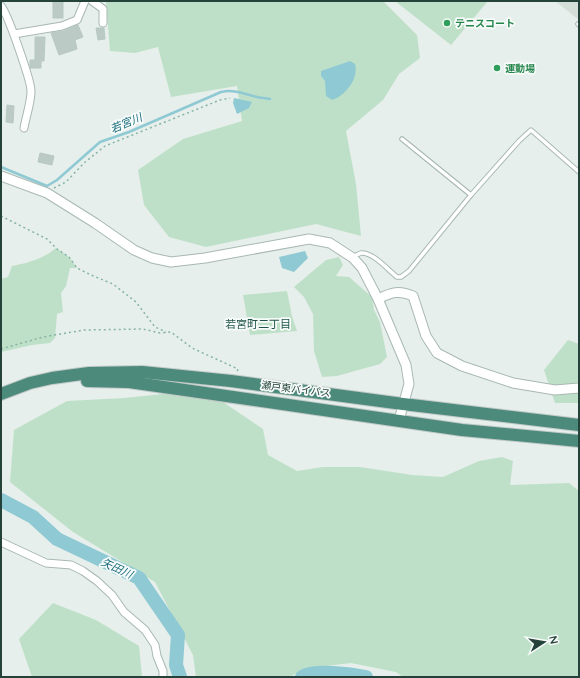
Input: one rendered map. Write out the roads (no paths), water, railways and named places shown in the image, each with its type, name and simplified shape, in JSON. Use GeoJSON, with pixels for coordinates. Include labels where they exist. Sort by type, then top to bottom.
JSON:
{"type":"FeatureCollection","features":[{"type":"Feature","properties":{"kind":"highway","name":"瀬戸東バイパス"},"geometry":{"type":"LineString","coordinates":[[1,394],[30,383],[52,378],[89,373],[142,372],[236,382],[579,426]]}},
{"type":"Feature","properties":{"kind":"highway","name":"瀬戸東バイパス"},"geometry":{"type":"LineString","coordinates":[[14,389],[86,381],[129,382],[462,430],[579,441]]}},
{"type":"Feature","properties":{"kind":"street"},"geometry":{"type":"LineString","coordinates":[[14,34],[62,26],[77,20],[84,1]]}},
{"type":"Feature","properties":{"kind":"street"},"geometry":{"type":"LineString","coordinates":[[92,1],[103,9],[103,23]]}},
{"type":"Feature","properties":{"kind":"street"},"geometry":{"type":"LineString","coordinates":[[1,6],[14,34],[31,90],[24,128]]}},
{"type":"Feature","properties":{"kind":"street"},"geometry":{"type":"LineString","coordinates":[[1,176],[47,193],[95,223],[134,250],[152,258],[171,262],[205,258],[309,239],[330,243],[352,257],[362,268],[378,299],[406,365],[409,384],[399,420]]}},
{"type":"Feature","properties":{"kind":"street"},"geometry":{"type":"LineString","coordinates":[[378,299],[388,294],[402,291],[413,296],[426,336],[437,353],[462,366],[513,383],[555,390],[579,388]]}},
{"type":"Feature","properties":{"kind":"street"},"geometry":{"type":"LineString","coordinates":[[1,542],[46,563],[70,565],[83,570],[112,595],[124,612],[145,630],[155,645],[157,656],[163,671],[163,677]]}},
{"type":"Feature","properties":{"kind":"lane"},"geometry":{"type":"LineString","coordinates":[[352,257],[360,253],[367,254],[378,260],[396,278],[401,277],[409,271],[471,195],[519,141],[531,130],[579,172]]}},
{"type":"Feature","properties":{"kind":"lane"},"geometry":{"type":"LineString","coordinates":[[402,139],[471,195]]}},
{"type":"Feature","properties":{"kind":"water"},"geometry":{"type":"Polygon","coordinates":[[[350,61],[355,64],[356,70],[353,81],[342,95],[332,100],[326,96],[325,81],[321,76],[321,71],[350,61]]]}},
{"type":"Feature","properties":{"kind":"water"},"geometry":{"type":"Polygon","coordinates":[[[234,98],[252,102],[249,108],[237,114],[233,103],[234,98]]]}},
{"type":"Feature","properties":{"kind":"water"},"geometry":{"type":"Polygon","coordinates":[[[305,251],[308,258],[294,272],[282,268],[279,257],[305,251]]]}},
{"type":"Feature","properties":{"kind":"waterway","name":"若宮川"},"geometry":{"type":"LineString","coordinates":[[1,167],[47,186],[57,180],[100,142],[129,132],[221,92],[235,91],[270,99]]}},
{"type":"Feature","properties":{"kind":"waterway","name":"矢田川"},"geometry":{"type":"LineString","coordinates":[[1,500],[33,517],[57,539],[139,578],[178,635],[176,665],[180,677]]}},
{"type":"Feature","properties":{"kind":"waterway"},"geometry":{"type":"LineString","coordinates":[[302,677],[315,673],[366,677]]}},
{"type":"Feature","properties":{"kind":"place","name":"テニスコート"},"geometry":{"type":"Point","coordinates":[447,23]}},
{"type":"Feature","properties":{"kind":"place","name":"運動場"},"geometry":{"type":"Point","coordinates":[497,68]}},
{"type":"Feature","properties":{"kind":"district","name":"若宮町二丁目"},"geometry":{"type":"Point","coordinates":[258,324]}}]}
